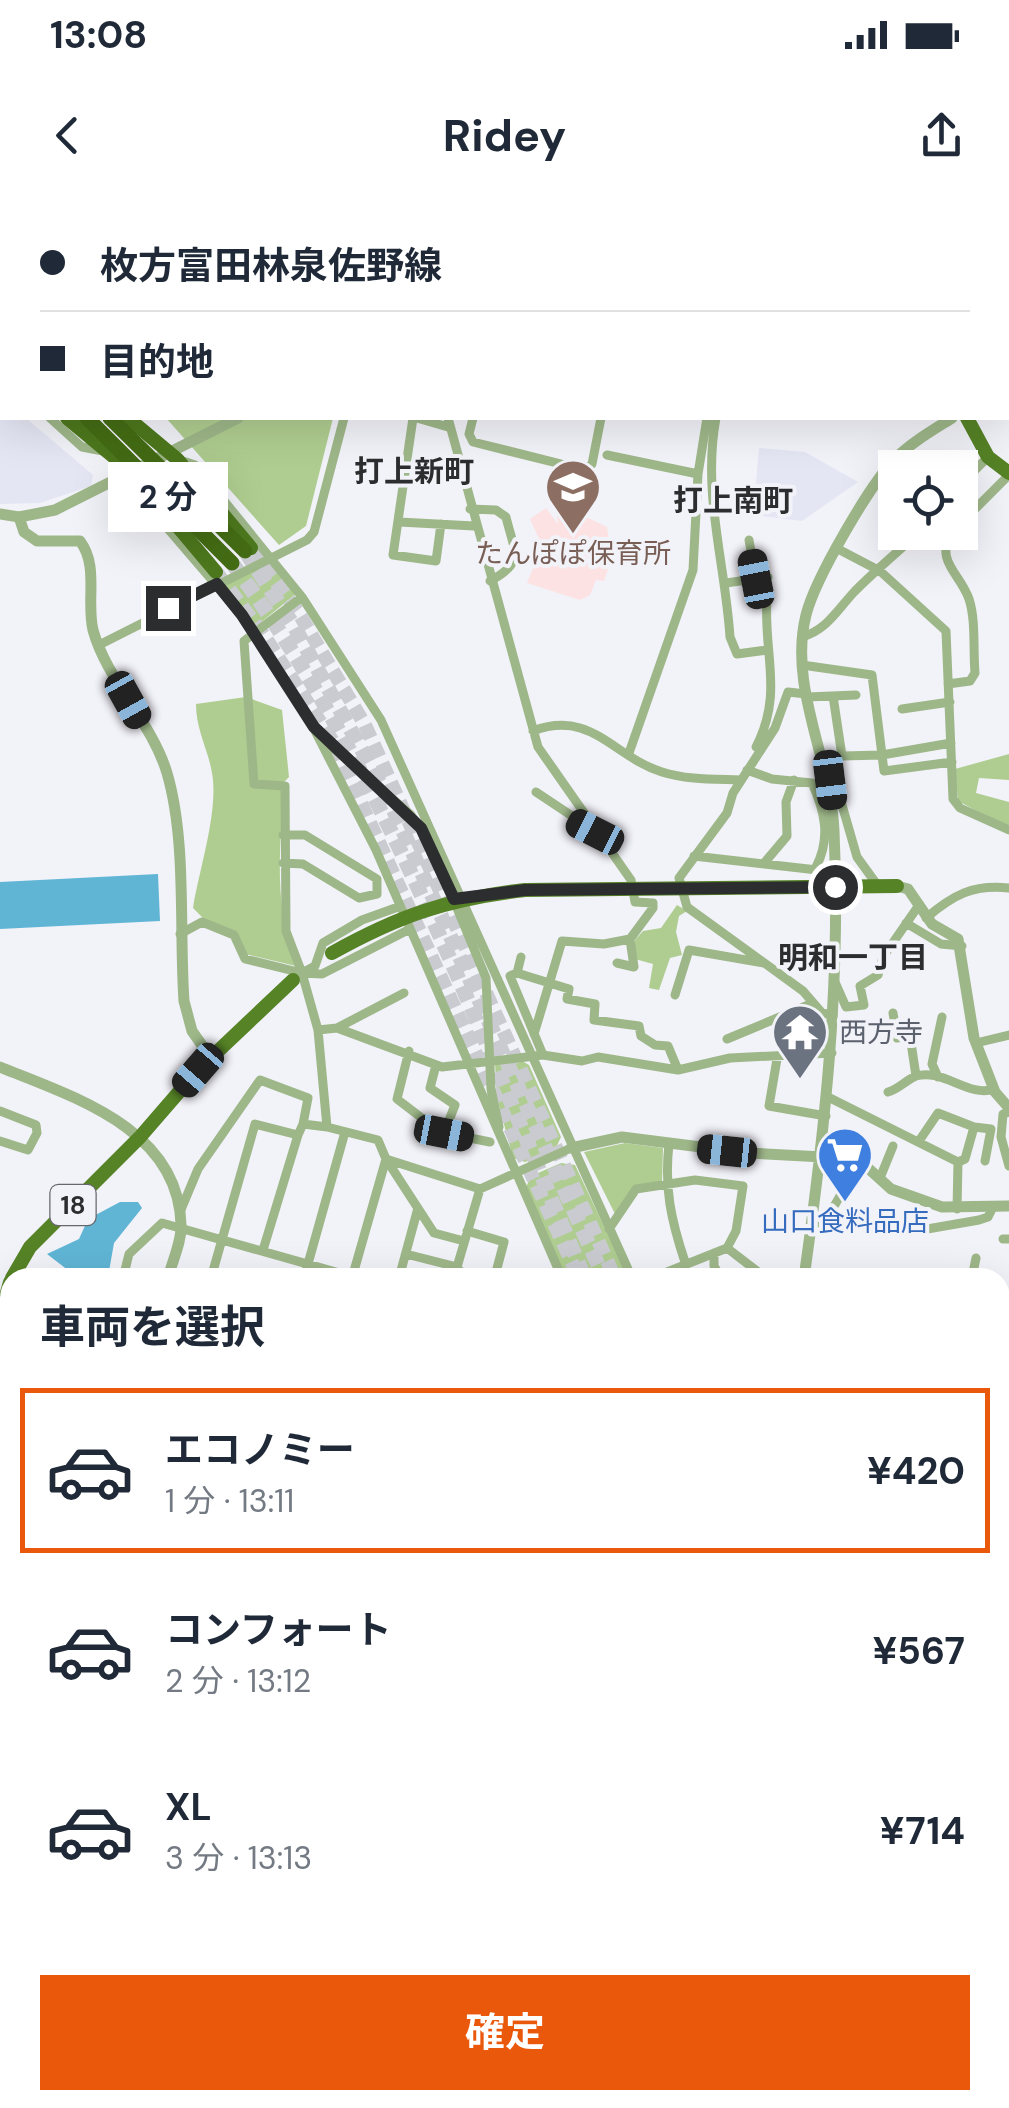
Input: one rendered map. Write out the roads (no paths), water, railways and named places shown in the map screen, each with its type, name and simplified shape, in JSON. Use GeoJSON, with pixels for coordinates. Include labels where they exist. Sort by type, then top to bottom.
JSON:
{"type":"FeatureCollection","features":[{"type":"Feature","properties":{"kind":"highway"},"geometry":{"type":"LineString","coordinates":[[70,420],[131,472],[164,488],[217,578]]}},
{"type":"Feature","properties":{"kind":"highway"},"geometry":{"type":"LineString","coordinates":[[89,420],[164,488],[248,550]]}},
{"type":"Feature","properties":{"kind":"highway"},"geometry":{"type":"LineString","coordinates":[[112,420],[164,488],[232,564]]}},
{"type":"Feature","properties":{"kind":"highway"},"geometry":{"type":"LineString","coordinates":[[130,420],[172,455],[248,550]]}},
{"type":"Feature","properties":{"kind":"main road"},"geometry":{"type":"LineString","coordinates":[[968,420],[988,457],[1008,470]]}},
{"type":"Feature","properties":{"kind":"main road"},"geometry":{"type":"LineString","coordinates":[[332,953],[381,926],[458,899],[525,890],[679,888],[835,879],[897,886]]}},
{"type":"Feature","properties":{"kind":"main road","name":"18"},"geometry":{"type":"LineString","coordinates":[[18,1268],[30,1247],[140,1137],[211,1058],[298,976]]}},
{"type":"Feature","properties":{"kind":"street"},"geometry":{"type":"LineString","coordinates":[[52,420],[82,446],[111,453]]}},
{"type":"Feature","properties":{"kind":"street"},"geometry":{"type":"LineString","coordinates":[[138,420],[149,435]]}},
{"type":"Feature","properties":{"kind":"street"},"geometry":{"type":"LineString","coordinates":[[0,514],[19,517],[55,510],[172,455],[234,420]]}},
{"type":"Feature","properties":{"kind":"street"},"geometry":{"type":"LineString","coordinates":[[99,645],[217,578],[314,532],[343,420]]}},
{"type":"Feature","properties":{"kind":"street"},"geometry":{"type":"LineString","coordinates":[[415,420],[393,555],[436,561],[441,524]]}},
{"type":"Feature","properties":{"kind":"street"},"geometry":{"type":"LineString","coordinates":[[472,420],[469,434],[473,442],[585,470],[592,464],[601,420]]}},
{"type":"Feature","properties":{"kind":"street"},"geometry":{"type":"LineString","coordinates":[[629,753],[693,570],[698,474],[707,420]]}},
{"type":"Feature","properties":{"kind":"street"},"geometry":{"type":"LineString","coordinates":[[716,420],[710,489],[736,654],[767,650]]}},
{"type":"Feature","properties":{"kind":"street"},"geometry":{"type":"LineString","coordinates":[[805,1268],[832,1053],[835,879],[830,780],[807,696],[802,637],[812,596],[886,469],[907,448],[949,420]]}},
{"type":"Feature","properties":{"kind":"street"},"geometry":{"type":"LineString","coordinates":[[448,422],[538,747],[632,889],[635,902],[652,904],[630,940],[634,967],[617,962]]}},
{"type":"Feature","properties":{"kind":"street"},"geometry":{"type":"LineString","coordinates":[[172,455],[195,465],[270,556],[302,597],[382,720],[458,899],[627,1268]]}},
{"type":"Feature","properties":{"kind":"street"},"geometry":{"type":"LineString","coordinates":[[607,455],[698,474]]}},
{"type":"Feature","properties":{"kind":"street"},"geometry":{"type":"LineString","coordinates":[[978,467],[988,457]]}},
{"type":"Feature","properties":{"kind":"street"},"geometry":{"type":"LineString","coordinates":[[978,504],[1008,470]]}},
{"type":"Feature","properties":{"kind":"street"},"geometry":{"type":"LineString","coordinates":[[470,510],[496,510],[506,516],[516,560],[511,570],[490,581]]}},
{"type":"Feature","properties":{"kind":"street"},"geometry":{"type":"LineString","coordinates":[[19,517],[24,532],[37,542],[67,538],[80,541],[88,551],[90,603],[99,645],[166,769],[175,812],[188,1016],[198,1043],[211,1058]]}},
{"type":"Feature","properties":{"kind":"street"},"geometry":{"type":"LineString","coordinates":[[399,522],[474,526]]}},
{"type":"Feature","properties":{"kind":"street"},"geometry":{"type":"LineString","coordinates":[[749,540],[756,579]]}},
{"type":"Feature","properties":{"kind":"street"},"geometry":{"type":"LineString","coordinates":[[838,549],[880,571],[910,602],[943,626],[956,804],[1009,830]]}},
{"type":"Feature","properties":{"kind":"street"},"geometry":{"type":"LineString","coordinates":[[802,637],[834,618],[902,550]]}},
{"type":"Feature","properties":{"kind":"street"},"geometry":{"type":"LineString","coordinates":[[946,550],[948,569],[970,600],[975,673],[970,682],[948,684]]}},
{"type":"Feature","properties":{"kind":"street"},"geometry":{"type":"LineString","coordinates":[[726,584],[768,577]]}},
{"type":"Feature","properties":{"kind":"street"},"geometry":{"type":"LineString","coordinates":[[217,578],[314,727],[376,850],[557,1268]]}},
{"type":"Feature","properties":{"kind":"street"},"geometry":{"type":"LineString","coordinates":[[302,597],[244,641],[254,784],[285,786],[282,835],[286,930],[318,1030],[327,1127]]}},
{"type":"Feature","properties":{"kind":"street"},"geometry":{"type":"LineString","coordinates":[[748,769],[772,713],[767,597]]}},
{"type":"Feature","properties":{"kind":"street"},"geometry":{"type":"LineString","coordinates":[[802,665],[872,675],[884,771],[952,762]]}},
{"type":"Feature","properties":{"kind":"street"},"geometry":{"type":"LineString","coordinates":[[833,1015],[822,1013],[766,963],[687,908],[679,878],[727,813],[741,780],[775,728],[788,692],[807,696],[856,694]]}},
{"type":"Feature","properties":{"kind":"street"},"geometry":{"type":"LineString","coordinates":[[833,696],[842,756],[882,755],[952,743]]}},
{"type":"Feature","properties":{"kind":"street"},"geometry":{"type":"LineString","coordinates":[[902,709],[950,702]]}},
{"type":"Feature","properties":{"kind":"street"},"geometry":{"type":"LineString","coordinates":[[533,731],[556,722],[580,726],[660,772],[694,779],[741,780]]}},
{"type":"Feature","properties":{"kind":"street"},"geometry":{"type":"LineString","coordinates":[[314,727],[335,752],[412,816],[458,899],[486,978],[491,1089],[502,1142]]}},
{"type":"Feature","properties":{"kind":"street"},"geometry":{"type":"LineString","coordinates":[[748,769],[812,783],[824,810],[824,852],[816,867]]}},
{"type":"Feature","properties":{"kind":"street"},"geometry":{"type":"LineString","coordinates":[[765,862],[787,836],[786,802],[794,780]]}},
{"type":"Feature","properties":{"kind":"street"},"geometry":{"type":"LineString","coordinates":[[536,792],[595,832]]}},
{"type":"Feature","properties":{"kind":"street"},"geometry":{"type":"LineString","coordinates":[[842,804],[857,857],[878,886]]}},
{"type":"Feature","properties":{"kind":"street"},"geometry":{"type":"LineString","coordinates":[[282,835],[305,835],[377,879],[376,894],[359,898],[303,864],[284,864]]}},
{"type":"Feature","properties":{"kind":"street"},"geometry":{"type":"LineString","coordinates":[[694,856],[732,864],[765,862],[816,867],[835,879]]}},
{"type":"Feature","properties":{"kind":"street"},"geometry":{"type":"LineString","coordinates":[[897,886],[908,889],[926,918],[952,932],[962,946],[976,1043],[994,1089],[1009,1110],[985,1161]]}},
{"type":"Feature","properties":{"kind":"street"},"geometry":{"type":"LineString","coordinates":[[926,918],[955,895],[977,886],[1009,888]]}},
{"type":"Feature","properties":{"kind":"street"},"geometry":{"type":"LineString","coordinates":[[298,976],[314,966],[323,943],[362,920],[398,906]]}},
{"type":"Feature","properties":{"kind":"street"},"geometry":{"type":"LineString","coordinates":[[835,982],[846,1007],[864,1005],[860,986],[878,974],[883,957],[919,906]]}},
{"type":"Feature","properties":{"kind":"street"},"geometry":{"type":"LineString","coordinates":[[180,934],[202,922],[234,934],[244,958],[298,976],[322,974],[408,930]]}},
{"type":"Feature","properties":{"kind":"street"},"geometry":{"type":"LineString","coordinates":[[906,922],[940,944],[962,946]]}},
{"type":"Feature","properties":{"kind":"street"},"geometry":{"type":"LineString","coordinates":[[534,1034],[562,941],[604,944],[630,940]]}},
{"type":"Feature","properties":{"kind":"street"},"geometry":{"type":"LineString","coordinates":[[675,995],[689,950],[766,963]]}},
{"type":"Feature","properties":{"kind":"street"},"geometry":{"type":"LineString","coordinates":[[517,973],[521,957]]}},
{"type":"Feature","properties":{"kind":"street"},"geometry":{"type":"LineString","coordinates":[[544,1056],[510,976],[517,973],[569,989],[567,999],[595,1004],[594,1020],[639,1026],[641,1036],[655,1045],[668,1046],[678,1070]]}},
{"type":"Feature","properties":{"kind":"street"},"geometry":{"type":"LineString","coordinates":[[318,1030],[337,1028],[404,992]]}},
{"type":"Feature","properties":{"kind":"street"},"geometry":{"type":"LineString","coordinates":[[727,1038],[813,1003]]}},
{"type":"Feature","properties":{"kind":"street"},"geometry":{"type":"LineString","coordinates":[[893,1013],[897,1038],[910,1036],[916,1076]]}},
{"type":"Feature","properties":{"kind":"street"},"geometry":{"type":"LineString","coordinates":[[938,1077],[932,1064],[942,1017]]}},
{"type":"Feature","properties":{"kind":"street"},"geometry":{"type":"LineString","coordinates":[[337,1028],[409,1051],[436,1065],[529,1056],[582,1061],[598,1056],[678,1070],[730,1058],[832,1053]]}},
{"type":"Feature","properties":{"kind":"street"},"geometry":{"type":"LineString","coordinates":[[976,1043],[1009,1036]]}},
{"type":"Feature","properties":{"kind":"street"},"geometry":{"type":"LineString","coordinates":[[409,1051],[397,1099],[444,1133],[490,1142]]}},
{"type":"Feature","properties":{"kind":"street"},"geometry":{"type":"LineString","coordinates":[[777,1058],[769,1106],[826,1116]]}},
{"type":"Feature","properties":{"kind":"street"},"geometry":{"type":"LineString","coordinates":[[436,1065],[430,1088],[455,1106],[444,1133]]}},
{"type":"Feature","properties":{"kind":"street"},"geometry":{"type":"LineString","coordinates":[[0,1067],[72,1095],[140,1137],[167,1166],[181,1221]]}},
{"type":"Feature","properties":{"kind":"street"},"geometry":{"type":"LineString","coordinates":[[888,1092],[916,1076],[938,1077],[984,1093],[994,1089]]}},
{"type":"Feature","properties":{"kind":"street"},"geometry":{"type":"LineString","coordinates":[[170,1268],[198,1169],[260,1080],[308,1098],[263,1250]]}},
{"type":"Feature","properties":{"kind":"street"},"geometry":{"type":"LineString","coordinates":[[828,1097],[958,1162]]}},
{"type":"Feature","properties":{"kind":"street"},"geometry":{"type":"LineString","coordinates":[[0,1111],[36,1125],[37,1133],[28,1150],[0,1141]]}},
{"type":"Feature","properties":{"kind":"street"},"geometry":{"type":"LineString","coordinates":[[919,1141],[938,1112],[991,1130],[1009,1166]]}},
{"type":"Feature","properties":{"kind":"street"},"geometry":{"type":"LineString","coordinates":[[235,1116],[298,1135]]}},
{"type":"Feature","properties":{"kind":"street"},"geometry":{"type":"LineString","coordinates":[[214,1268],[255,1124]]}},
{"type":"Feature","properties":{"kind":"street"},"geometry":{"type":"LineString","coordinates":[[303,1124],[378,1140],[434,1233],[504,1242],[497,1268]]}},
{"type":"Feature","properties":{"kind":"street"},"geometry":{"type":"LineString","coordinates":[[958,1162],[965,1159],[974,1127]]}},
{"type":"Feature","properties":{"kind":"street"},"geometry":{"type":"LineString","coordinates":[[307,1268],[344,1132]]}},
{"type":"Feature","properties":{"kind":"street"},"geometry":{"type":"LineString","coordinates":[[386,1158],[480,1189],[571,1148],[622,1136],[668,1144],[821,1156],[859,1163],[904,1194],[957,1209],[1009,1206]]}},
{"type":"Feature","properties":{"kind":"street"},"geometry":{"type":"LineString","coordinates":[[668,1144],[668,1213],[685,1262]]}},
{"type":"Feature","properties":{"kind":"street"},"geometry":{"type":"LineString","coordinates":[[880,1178],[893,1146]]}},
{"type":"Feature","properties":{"kind":"street"},"geometry":{"type":"LineString","coordinates":[[356,1268],[386,1158]]}},
{"type":"Feature","properties":{"kind":"street"},"geometry":{"type":"LineString","coordinates":[[957,1209],[958,1162]]}},
{"type":"Feature","properties":{"kind":"street"},"geometry":{"type":"LineString","coordinates":[[811,1228],[825,1222],[859,1163]]}},
{"type":"Feature","properties":{"kind":"street"},"geometry":{"type":"LineString","coordinates":[[609,1228],[636,1188],[694,1180],[743,1186],[734,1241],[727,1248],[677,1268]]}},
{"type":"Feature","properties":{"kind":"street"},"geometry":{"type":"LineString","coordinates":[[406,1254],[457,1267],[480,1189]]}},
{"type":"Feature","properties":{"kind":"street"},"geometry":{"type":"LineString","coordinates":[[910,1232],[979,1220],[988,1216],[993,1206]]}},
{"type":"Feature","properties":{"kind":"street"},"geometry":{"type":"LineString","coordinates":[[402,1268],[418,1208]]}},
{"type":"Feature","properties":{"kind":"street"},"geometry":{"type":"LineString","coordinates":[[125,1268],[130,1254],[151,1229],[162,1222],[181,1221],[222,1239],[322,1268]]}},
{"type":"Feature","properties":{"kind":"street"},"geometry":{"type":"LineString","coordinates":[[727,1248],[753,1268]]}},
{"type":"Feature","properties":{"kind":"street"},"geometry":{"type":"LineString","coordinates":[[714,1252],[715,1268]]}},
{"type":"Feature","properties":{"kind":"street"},"geometry":{"type":"LineString","coordinates":[[974,1268],[976,1258]]}},
{"type":"Feature","properties":{"kind":"water"},"geometry":{"type":"Polygon","coordinates":[[[158,874],[160,921],[0,929],[0,882],[158,874]]]}},
{"type":"Feature","properties":{"kind":"water"},"geometry":{"type":"Polygon","coordinates":[[[120,1202],[138,1202],[142,1208],[114,1243],[110,1268],[65,1268],[47,1254],[79,1239],[88,1219],[120,1202]]]}},
{"type":"Feature","properties":{"kind":"tunnel"},"geometry":{"type":"LineString","coordinates":[[251,549],[298,612],[365,725],[610,1268]]}},
{"type":"Feature","properties":{"kind":"tunnel"},"geometry":{"type":"LineString","coordinates":[[245,551],[294,626],[389,800],[600,1268]]}},
{"type":"Feature","properties":{"kind":"tunnel"},"geometry":{"type":"LineString","coordinates":[[232,563],[287,644],[385,818],[469,1002],[581,1268]]}},
{"type":"Feature","properties":{"kind":"tunnel"},"geometry":{"type":"LineString","coordinates":[[217,573],[263,634],[332,740],[574,1268]]}},
{"type":"Feature","properties":{"kind":"place","name":"たんぽぽ保育所"},"geometry":{"type":"Point","coordinates":[573,536]}},
{"type":"Feature","properties":{"kind":"place","name":"西方寺"},"geometry":{"type":"Point","coordinates":[800,1081]}},
{"type":"Feature","properties":{"kind":"place","name":"山口食料品店"},"geometry":{"type":"Point","coordinates":[845,1204]}},
{"type":"Feature","properties":{"kind":"district","name":"打上新町"},"geometry":{"type":"Point","coordinates":[414,471]}},
{"type":"Feature","properties":{"kind":"district","name":"打上南町"},"geometry":{"type":"Point","coordinates":[733,500]}},
{"type":"Feature","properties":{"kind":"district","name":"明和一丁目"},"geometry":{"type":"Point","coordinates":[853,957]}}]}
